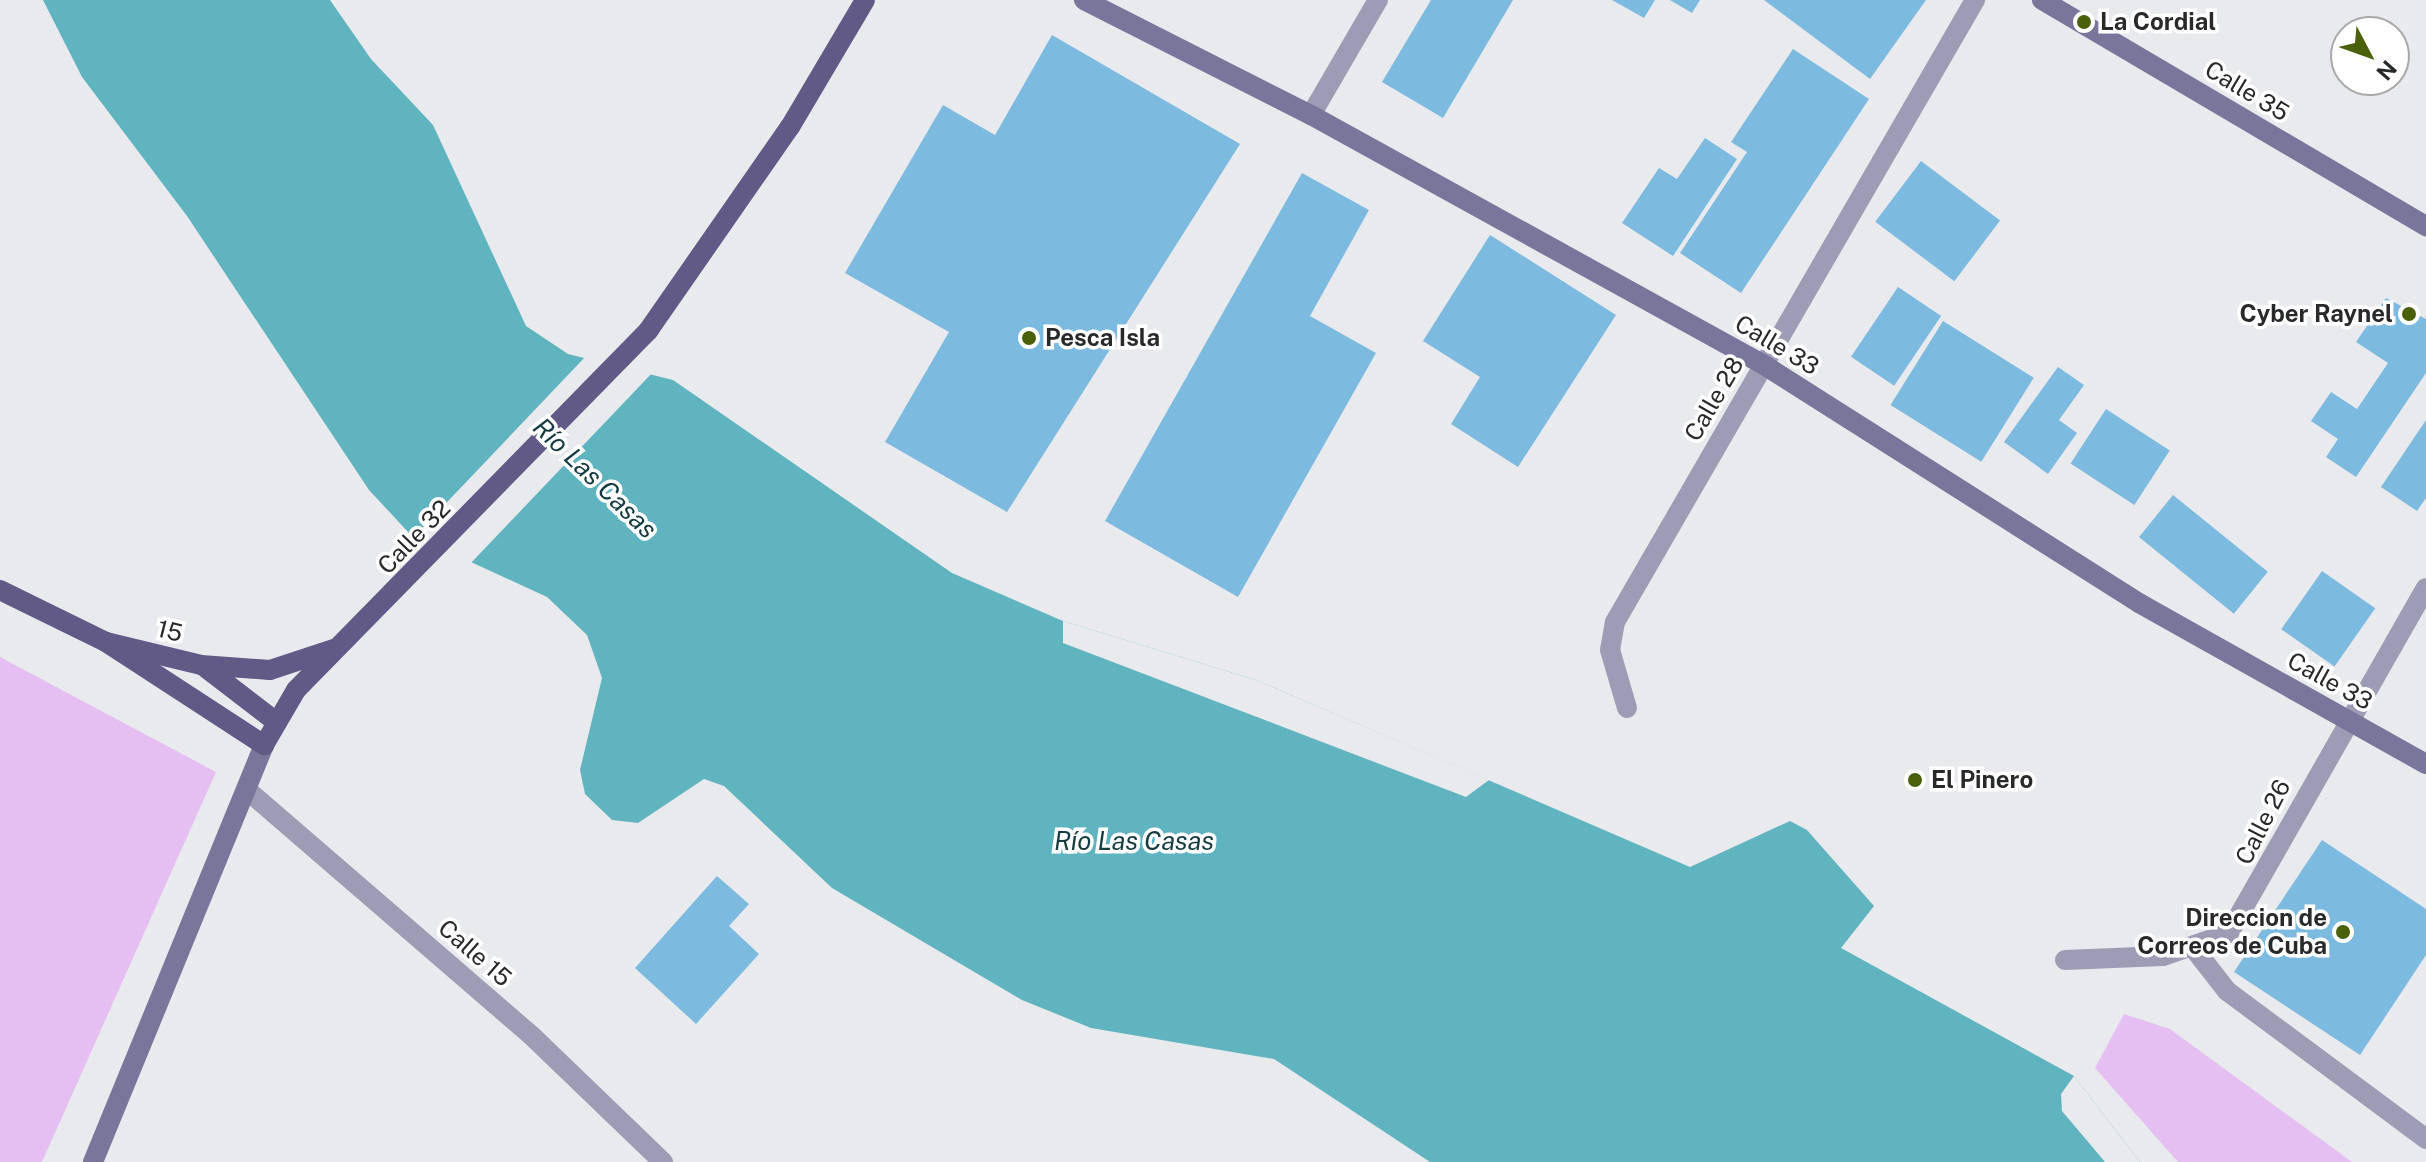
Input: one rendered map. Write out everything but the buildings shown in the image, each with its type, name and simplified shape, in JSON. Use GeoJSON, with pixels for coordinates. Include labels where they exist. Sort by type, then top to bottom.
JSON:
{"type":"FeatureCollection","features":[{"type":"Feature","properties":{"kind":"main road","name":"Calle 32"},"geometry":{"type":"LineString","coordinates":[[264,745],[275,721],[337,648],[405,584],[648,331],[790,127],[865,0]]}},
{"type":"Feature","properties":{"kind":"main road","name":"15"},"geometry":{"type":"LineString","coordinates":[[0,590],[106,642],[201,665],[270,670],[337,648]]}},
{"type":"Feature","properties":{"kind":"main road"},"geometry":{"type":"LineString","coordinates":[[106,642],[264,745]]}},
{"type":"Feature","properties":{"kind":"main road"},"geometry":{"type":"LineString","coordinates":[[201,665],[275,721]]}},
{"type":"Feature","properties":{"kind":"street","name":"Calle 33"},"geometry":{"type":"LineString","coordinates":[[1084,0],[1311,115],[1764,365],[2139,603],[2426,764]]}},
{"type":"Feature","properties":{"kind":"street"},"geometry":{"type":"LineString","coordinates":[[1311,115],[1378,0]]}},
{"type":"Feature","properties":{"kind":"street","name":"Calle 28"},"geometry":{"type":"LineString","coordinates":[[1627,708],[1610,650],[1615,622],[1975,0]]}},
{"type":"Feature","properties":{"kind":"street","name":"Calle 35"},"geometry":{"type":"LineString","coordinates":[[2042,0],[2426,226]]}},
{"type":"Feature","properties":{"kind":"street","name":"Calle 26"},"geometry":{"type":"LineString","coordinates":[[2195,950],[2244,915],[2346,719],[2426,588]]}},
{"type":"Feature","properties":{"kind":"street","name":"Calle 32"},"geometry":{"type":"LineString","coordinates":[[93,1162],[264,745]]}},
{"type":"Feature","properties":{"kind":"street","name":"Calle 15"},"geometry":{"type":"LineString","coordinates":[[247,790],[532,1036],[663,1162]]}},
{"type":"Feature","properties":{"kind":"street"},"geometry":{"type":"LineString","coordinates":[[2065,960],[2195,950],[2227,991],[2426,1139]]}},
{"type":"Feature","properties":{"kind":"shaded area"},"geometry":{"type":"Polygon","coordinates":[[[0,657],[216,772],[42,1162],[0,1162],[0,657]]]}},
{"type":"Feature","properties":{"kind":"shaded area"},"geometry":{"type":"Polygon","coordinates":[[[2124,1014],[2170,1029],[2352,1162],[2178,1162],[2095,1068],[2124,1014]]]}},
{"type":"Feature","properties":{"kind":"water","name":"Río Las Casas"},"geometry":{"type":"Polygon","coordinates":[[[43,0],[330,0],[371,59],[433,125],[526,326],[568,354],[673,380],[952,573],[1063,621],[1256,680],[1690,867],[1790,821],[1807,830],[1874,906],[1841,948],[2074,1076],[2140,1162],[1430,1162],[1274,1059],[1091,1028],[1022,1000],[832,888],[724,786],[704,779],[638,823],[612,820],[585,794],[580,770],[602,678],[587,635],[547,597],[410,534],[369,490],[187,216],[82,77],[43,0]]]}},
{"type":"Feature","properties":{"kind":"pier"},"geometry":{"type":"Polygon","coordinates":[[[587,355],[654,371],[469,565],[412,539],[587,355]]]}},
{"type":"Feature","properties":{"kind":"pier"},"geometry":{"type":"Polygon","coordinates":[[[1063,621],[1256,680],[1489,780],[1466,797],[1063,643],[1063,621]]]}},
{"type":"Feature","properties":{"kind":"pier"},"geometry":{"type":"Polygon","coordinates":[[[2074,1076],[2140,1162],[2105,1162],[2062,1111],[2061,1094],[2074,1076]]]}},
{"type":"Feature","properties":{"kind":"place","name":"La Cordial"},"geometry":{"type":"Point","coordinates":[2084,22]}},
{"type":"Feature","properties":{"kind":"place","name":"Cyber Raynel"},"geometry":{"type":"Point","coordinates":[2409,314]}},
{"type":"Feature","properties":{"kind":"place","name":"Pesca Isla"},"geometry":{"type":"Point","coordinates":[1029,338]}},
{"type":"Feature","properties":{"kind":"place","name":"El Pinero"},"geometry":{"type":"Point","coordinates":[1915,780]}},
{"type":"Feature","properties":{"kind":"place","name":"Direccion de Correos de Cuba"},"geometry":{"type":"Point","coordinates":[2343,932]}}]}
